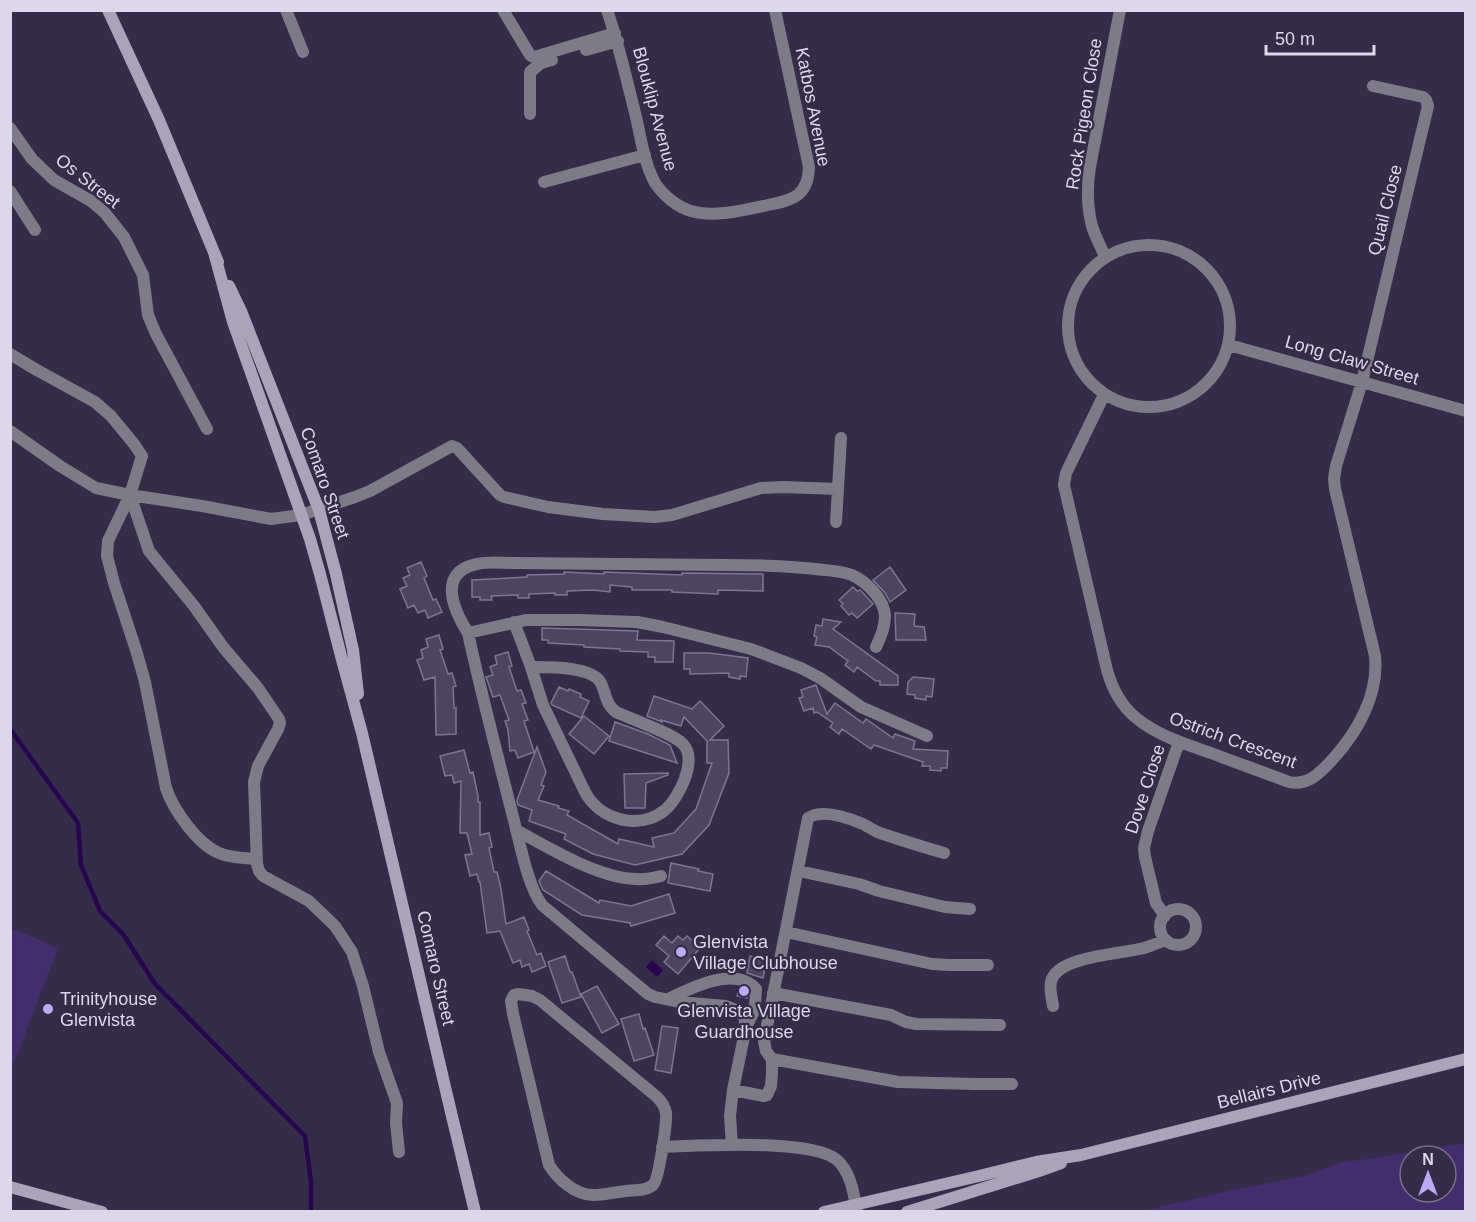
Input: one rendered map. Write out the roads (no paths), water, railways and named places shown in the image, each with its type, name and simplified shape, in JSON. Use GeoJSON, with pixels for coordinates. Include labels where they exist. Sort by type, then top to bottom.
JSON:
{"type":"FeatureCollection","features":[{"type":"Feature","properties":{"kind":"street","name":"Comaro Street"},"geometry":{"type":"LineString","coordinates":[[108,10],[159,120],[215,256],[241,311],[319,510],[336,574],[352,650],[362,733]]}},
{"type":"Feature","properties":{"kind":"street"},"geometry":{"type":"LineString","coordinates":[[286,10],[303,52]]}},
{"type":"Feature","properties":{"kind":"street"},"geometry":{"type":"LineString","coordinates":[[503,10],[533,57],[616,37]]}},
{"type":"Feature","properties":{"kind":"street","name":"Blouklip Avenue"},"geometry":{"type":"LineString","coordinates":[[608,10],[645,155],[655,182],[662,192],[690,211],[706,213],[720,213],[788,201]]}},
{"type":"Feature","properties":{"kind":"street","name":"Katbos Avenue"},"geometry":{"type":"LineString","coordinates":[[775,10],[809,167],[805,187],[798,196],[788,201]]}},
{"type":"Feature","properties":{"kind":"street","name":"Rock Pigeon Close"},"geometry":{"type":"LineString","coordinates":[[1106,257],[1092,227],[1088,187],[1120,10]]}},
{"type":"Feature","properties":{"kind":"street"},"geometry":{"type":"LineString","coordinates":[[530,114],[530,72],[534,68],[541,63],[616,37]]}},
{"type":"Feature","properties":{"kind":"street","name":"Quail Close"},"geometry":{"type":"LineString","coordinates":[[1362,382],[1428,106],[1422,97],[1373,86]]}},
{"type":"Feature","properties":{"kind":"street","name":"Os Street"},"geometry":{"type":"LineString","coordinates":[[10,128],[32,159],[54,180],[91,201],[105,213],[124,237],[143,275],[148,315],[156,334],[207,429]]}},
{"type":"Feature","properties":{"kind":"street"},"geometry":{"type":"LineString","coordinates":[[544,182],[645,155]]}},
{"type":"Feature","properties":{"kind":"street"},"geometry":{"type":"LineString","coordinates":[[10,191],[35,230]]}},
{"type":"Feature","properties":{"kind":"street"},"geometry":{"type":"LineString","coordinates":[[1146,245],[1168,247],[1188,254],[1205,267],[1219,283],[1228,303],[1231,324],[1229,345],[1219,369],[1202,389],[1179,403],[1154,408],[1128,405],[1104,394],[1084,376],[1071,352],[1067,325],[1072,299],[1085,275],[1106,257],[1125,249],[1146,245]]}},
{"type":"Feature","properties":{"kind":"street","name":"Comaro Street"},"geometry":{"type":"LineString","coordinates":[[215,256],[233,322],[321,574],[362,733],[475,1212]]}},
{"type":"Feature","properties":{"kind":"street","name":"Long Claw Street"},"geometry":{"type":"LineString","coordinates":[[1229,345],[1466,411]]}},
{"type":"Feature","properties":{"kind":"street"},"geometry":{"type":"LineString","coordinates":[[10,354],[95,402],[111,416],[142,456],[130,495],[108,541],[107,556],[142,671],[169,795],[192,831],[208,847],[219,854],[230,857],[256,859]]}},
{"type":"Feature","properties":{"kind":"street","name":"Ostrich Crescent"},"geometry":{"type":"LineString","coordinates":[[1104,394],[1064,480],[1112,685],[1124,706],[1136,718],[1156,730],[1179,742],[1289,782],[1299,783],[1314,777],[1324,769],[1348,742],[1358,727],[1373,685],[1375,661],[1334,479],[1362,382]]}},
{"type":"Feature","properties":{"kind":"street"},"geometry":{"type":"LineString","coordinates":[[10,431],[96,488],[265,519],[319,510],[370,491],[452,446],[457,448],[504,497],[534,505],[603,514],[664,517],[761,488],[838,489]]}},
{"type":"Feature","properties":{"kind":"street"},"geometry":{"type":"LineString","coordinates":[[836,522],[841,438]]}},
{"type":"Feature","properties":{"kind":"street"},"geometry":{"type":"LineString","coordinates":[[130,495],[149,551],[223,647],[258,688],[279,719],[278,729],[258,766],[254,782],[256,859],[259,871],[262,875],[309,901],[335,926],[352,952],[379,1052],[397,1103],[396,1123],[399,1152]]}},
{"type":"Feature","properties":{"kind":"street"},"geometry":{"type":"LineString","coordinates":[[746,1027],[744,1016],[726,1006],[655,998],[542,905],[532,888],[468,633],[460,620],[452,594],[454,578],[467,567],[478,563],[757,565],[802,567],[844,573],[862,581],[873,591],[885,614],[883,629],[876,647]]}},
{"type":"Feature","properties":{"kind":"street"},"geometry":{"type":"LineString","coordinates":[[468,633],[514,622],[578,620],[643,623],[751,649],[808,671],[861,707],[927,736]]}},
{"type":"Feature","properties":{"kind":"street"},"geometry":{"type":"LineString","coordinates":[[514,622],[543,705],[593,805],[608,815],[629,821],[648,819],[664,810],[679,793],[690,762],[689,753],[682,742],[611,709],[597,678],[560,667],[531,666]]}},
{"type":"Feature","properties":{"kind":"street","name":"Dove Close"},"geometry":{"type":"LineString","coordinates":[[1166,940],[1161,928],[1162,919],[1165,916],[1156,903],[1144,848],[1179,742]]}},
{"type":"Feature","properties":{"kind":"street"},"geometry":{"type":"LineString","coordinates":[[733,1089],[760,1096],[767,1095],[771,1086],[772,1059],[766,1051],[764,1041],[807,821],[810,817],[817,814],[846,818],[880,833],[944,853]]}},
{"type":"Feature","properties":{"kind":"street"},"geometry":{"type":"LineString","coordinates":[[516,830],[583,865],[608,874],[639,880],[660,876]]}},
{"type":"Feature","properties":{"kind":"street"},"geometry":{"type":"LineString","coordinates":[[799,871],[945,907],[970,909]]}},
{"type":"Feature","properties":{"kind":"street"},"geometry":{"type":"LineString","coordinates":[[1053,1006],[1051,981],[1057,971],[1064,966],[1076,961],[1144,948],[1166,940],[1178,944],[1187,942],[1193,936],[1196,928],[1195,919],[1189,912],[1172,910],[1165,916]]}},
{"type":"Feature","properties":{"kind":"street"},"geometry":{"type":"LineString","coordinates":[[786,932],[932,964],[988,964]]}},
{"type":"Feature","properties":{"kind":"street"},"geometry":{"type":"LineString","coordinates":[[668,999],[712,981],[725,979],[745,981],[755,987],[753,1013],[746,1027],[733,1089],[730,1116],[732,1145]]}},
{"type":"Feature","properties":{"kind":"street"},"geometry":{"type":"LineString","coordinates":[[773,993],[891,1015],[916,1024],[1000,1025]]}},
{"type":"Feature","properties":{"kind":"street"},"geometry":{"type":"LineString","coordinates":[[526,994],[540,1000],[657,1097],[666,1114],[662,1148],[654,1183],[647,1188],[591,1195],[561,1180],[549,1165],[513,1014],[511,1001],[514,995],[526,994]]}},
{"type":"Feature","properties":{"kind":"street"},"geometry":{"type":"LineString","coordinates":[[772,1059],[898,1082],[1012,1084]]}},
{"type":"Feature","properties":{"kind":"street","name":"Bellairs Drive"},"geometry":{"type":"LineString","coordinates":[[824,1212],[856,1208],[1036,1162],[1081,1155],[1466,1059]]}},
{"type":"Feature","properties":{"kind":"street"},"geometry":{"type":"LineString","coordinates":[[662,1148],[732,1145],[816,1151],[831,1156],[845,1170],[856,1208]]}},
{"type":"Feature","properties":{"kind":"street","name":"Bellairs Drive"},"geometry":{"type":"LineString","coordinates":[[907,1212],[1040,1171],[1081,1155]]}},
{"type":"Feature","properties":{"kind":"street"},"geometry":{"type":"LineString","coordinates":[[10,1187],[102,1212]]}},
{"type":"Feature","properties":{"kind":"waterway"},"geometry":{"type":"LineString","coordinates":[[10,729],[78,823],[81,865],[100,911],[123,934],[155,984],[305,1136],[311,1182],[311,1212]]}},
{"type":"Feature","properties":{"kind":"place","name":"Glenvista Village Clubhouse"},"geometry":{"type":"Point","coordinates":[681,952]}},
{"type":"Feature","properties":{"kind":"place","name":"Glenvista Village Guardhouse"},"geometry":{"type":"Point","coordinates":[744,991]}},
{"type":"Feature","properties":{"kind":"place","name":"Trinityhouse Glenvista"},"geometry":{"type":"Point","coordinates":[48,1009]}}]}
